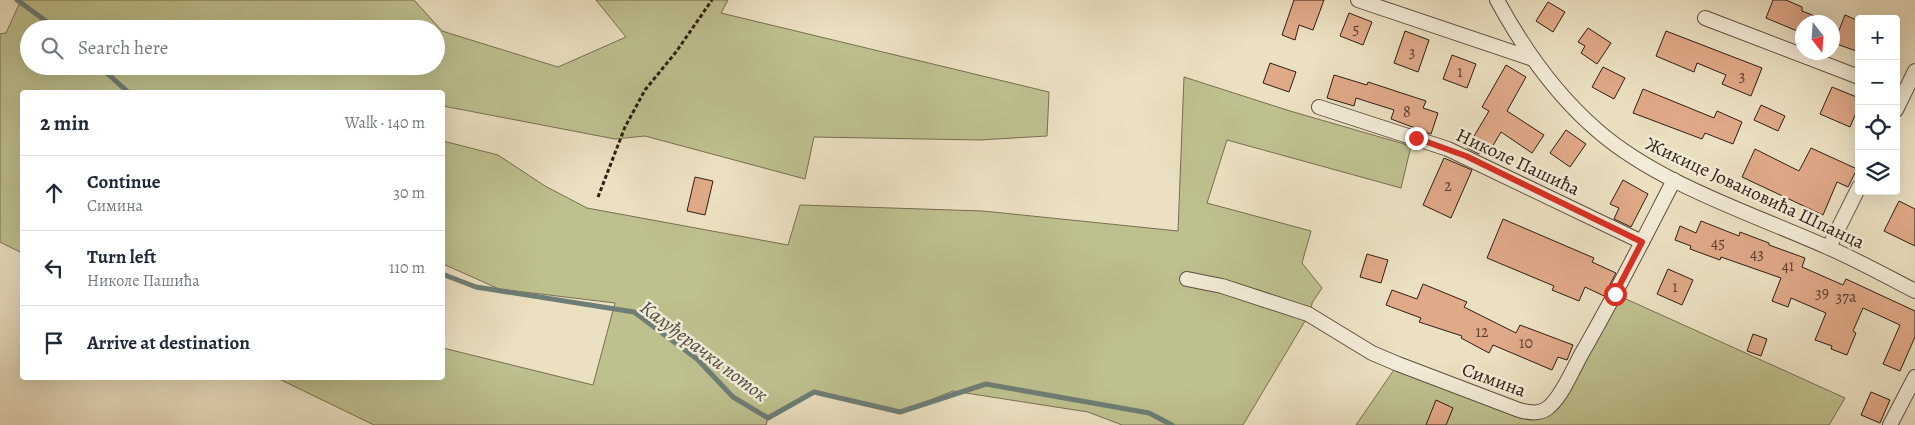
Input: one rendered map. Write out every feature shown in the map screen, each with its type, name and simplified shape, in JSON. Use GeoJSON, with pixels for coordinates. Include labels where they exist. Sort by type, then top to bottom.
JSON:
{"type":"FeatureCollection","features":[{"type":"Feature","properties":{"kind":"street"},"geometry":{"type":"LineString","coordinates":[[1358,0],[1533,58]]}},
{"type":"Feature","properties":{"kind":"street","name":"Жикице Јовановића Шпанца"},"geometry":{"type":"LineString","coordinates":[[1497,0],[1511,27],[1572,108],[1598,132],[1627,154],[1674,180],[1829,247],[1915,291]]}},
{"type":"Feature","properties":{"kind":"street"},"geometry":{"type":"LineString","coordinates":[[1704,18],[1855,76]]}},
{"type":"Feature","properties":{"kind":"street"},"geometry":{"type":"LineString","coordinates":[[1900,94],[1915,71]]}},
{"type":"Feature","properties":{"kind":"street","name":"Николе Пашића"},"geometry":{"type":"LineString","coordinates":[[1319,107],[1466,156],[1642,242]]}},
{"type":"Feature","properties":{"kind":"street","name":"Симина"},"geometry":{"type":"LineString","coordinates":[[1187,279],[1222,286],[1308,314],[1372,353],[1398,364],[1519,410],[1533,413],[1543,411],[1551,406],[1559,394],[1674,180]]}},
{"type":"Feature","properties":{"kind":"street"},"geometry":{"type":"LineString","coordinates":[[1829,247],[1855,195]]}},
{"type":"Feature","properties":{"kind":"street"},"geometry":{"type":"LineString","coordinates":[[1890,425],[1915,377]]}},
{"type":"Feature","properties":{"kind":"path"},"geometry":{"type":"LineString","coordinates":[[598,197],[625,127],[645,90],[676,52],[712,0]]}},
{"type":"Feature","properties":{"kind":"green space"},"geometry":{"type":"Polygon","coordinates":[[[21,0],[414,0],[432,20],[20,20],[20,75],[445,75],[445,32],[558,67],[626,37],[596,0],[728,0],[721,13],[1049,92],[1047,136],[980,140],[814,137],[805,179],[645,136],[615,139],[445,106],[445,90],[20,90],[20,252],[0,242],[0,34],[6,33],[21,0]]]}},
{"type":"Feature","properties":{"kind":"green space"},"geometry":{"type":"Polygon","coordinates":[[[1184,77],[1290,111],[1411,146],[1401,188],[1227,140],[1207,203],[1311,231],[1302,263],[1322,288],[1312,303],[1311,311],[1243,425],[1122,425],[1088,412],[953,391],[900,412],[814,392],[768,418],[766,425],[374,425],[281,380],[445,380],[445,348],[593,385],[615,303],[499,289],[445,265],[445,142],[498,155],[545,186],[587,208],[788,245],[800,205],[983,211],[1178,231],[1184,77]]]}},
{"type":"Feature","properties":{"kind":"green space"},"geometry":{"type":"Polygon","coordinates":[[[1615,294],[1845,398],[1829,425],[1356,425],[1398,364],[1533,413],[1559,394],[1615,294]]]}},
{"type":"Feature","properties":{"kind":"building"},"geometry":{"type":"Polygon","coordinates":[[[1294,0],[1324,0],[1313,30],[1299,25],[1295,40],[1282,35],[1294,0]]]}},
{"type":"Feature","properties":{"kind":"building"},"geometry":{"type":"Polygon","coordinates":[[[1773,0],[1786,0],[1802,7],[1802,11],[1812,15],[1795,15],[1795,30],[1766,18],[1773,0]]]}},
{"type":"Feature","properties":{"kind":"building"},"geometry":{"type":"Polygon","coordinates":[[[1548,2],[1565,12],[1553,32],[1536,21],[1548,2]]]}},
{"type":"Feature","properties":{"kind":"building"},"geometry":{"type":"Polygon","coordinates":[[[1349,13],[1372,22],[1363,45],[1340,36],[1349,13]]]}},
{"type":"Feature","properties":{"kind":"building"},"geometry":{"type":"Polygon","coordinates":[[[1845,15],[1855,19],[1855,51],[1840,45],[1840,28],[1845,15]]]}},
{"type":"Feature","properties":{"kind":"building"},"geometry":{"type":"Polygon","coordinates":[[[1588,28],[1611,43],[1597,64],[1581,53],[1585,46],[1578,42],[1588,28]]]}},
{"type":"Feature","properties":{"kind":"building"},"geometry":{"type":"Polygon","coordinates":[[[1405,31],[1429,40],[1418,72],[1394,63],[1405,31]]]}},
{"type":"Feature","properties":{"kind":"building"},"geometry":{"type":"Polygon","coordinates":[[[1666,31],[1762,68],[1751,96],[1722,84],[1726,75],[1697,63],[1694,72],[1656,56],[1666,31]]]}},
{"type":"Feature","properties":{"kind":"building"},"geometry":{"type":"Polygon","coordinates":[[[1452,55],[1476,64],[1467,88],[1443,79],[1452,55]]]}},
{"type":"Feature","properties":{"kind":"building"},"geometry":{"type":"Polygon","coordinates":[[[1270,63],[1296,72],[1289,92],[1263,83],[1270,63]]]}},
{"type":"Feature","properties":{"kind":"building"},"geometry":{"type":"Polygon","coordinates":[[[1506,65],[1526,77],[1507,111],[1544,135],[1532,153],[1501,132],[1488,154],[1481,150],[1479,154],[1467,148],[1489,111],[1482,107],[1506,65]]]}},
{"type":"Feature","properties":{"kind":"building"},"geometry":{"type":"Polygon","coordinates":[[[1603,67],[1625,78],[1614,99],[1592,87],[1603,67]]]}},
{"type":"Feature","properties":{"kind":"building"},"geometry":{"type":"Polygon","coordinates":[[[1334,75],[1367,85],[1368,82],[1426,101],[1423,108],[1438,113],[1431,134],[1391,119],[1394,110],[1356,98],[1354,106],[1327,98],[1334,75]]]}},
{"type":"Feature","properties":{"kind":"building"},"geometry":{"type":"Polygon","coordinates":[[[1832,87],[1855,96],[1855,115],[1850,127],[1820,114],[1832,87]]]}},
{"type":"Feature","properties":{"kind":"building"},"geometry":{"type":"Polygon","coordinates":[[[1643,89],[1714,118],[1717,111],[1742,122],[1733,144],[1705,133],[1702,139],[1633,113],[1643,89]]]}},
{"type":"Feature","properties":{"kind":"building"},"geometry":{"type":"Polygon","coordinates":[[[1761,105],[1785,116],[1778,131],[1754,120],[1761,105]]]}},
{"type":"Feature","properties":{"kind":"building"},"geometry":{"type":"Polygon","coordinates":[[[1566,130],[1586,144],[1570,167],[1550,153],[1566,130]]]}},
{"type":"Feature","properties":{"kind":"building"},"geometry":{"type":"Polygon","coordinates":[[[1811,148],[1855,168],[1855,173],[1848,187],[1837,182],[1823,215],[1742,177],[1755,149],[1799,171],[1811,148]]]}},
{"type":"Feature","properties":{"kind":"building"},"geometry":{"type":"Polygon","coordinates":[[[1444,158],[1472,170],[1451,218],[1423,205],[1444,158]]]}},
{"type":"Feature","properties":{"kind":"building"},"geometry":{"type":"Polygon","coordinates":[[[695,177],[713,181],[705,215],[687,211],[695,177]]]}},
{"type":"Feature","properties":{"kind":"building"},"geometry":{"type":"Polygon","coordinates":[[[1623,180],[1648,194],[1631,227],[1614,219],[1619,208],[1610,204],[1623,180]]]}},
{"type":"Feature","properties":{"kind":"building"},"geometry":{"type":"Polygon","coordinates":[[[1899,201],[1915,209],[1915,246],[1884,231],[1899,201]]]}},
{"type":"Feature","properties":{"kind":"building"},"geometry":{"type":"Polygon","coordinates":[[[1503,219],[1594,258],[1592,262],[1616,273],[1604,296],[1585,287],[1579,301],[1552,290],[1554,286],[1487,258],[1503,219]]]}},
{"type":"Feature","properties":{"kind":"building"},"geometry":{"type":"Polygon","coordinates":[[[1701,221],[1739,236],[1740,232],[1805,258],[1802,267],[1843,285],[1846,279],[1915,311],[1915,337],[1900,371],[1883,364],[1900,325],[1863,308],[1853,331],[1856,333],[1847,355],[1831,349],[1832,346],[1815,340],[1826,313],[1791,298],[1788,307],[1772,301],[1781,278],[1721,257],[1720,260],[1690,249],[1691,246],[1675,240],[1680,226],[1696,233],[1701,221]]]}},
{"type":"Feature","properties":{"kind":"building"},"geometry":{"type":"Polygon","coordinates":[[[1367,254],[1388,260],[1381,283],[1360,277],[1367,254]]]}},
{"type":"Feature","properties":{"kind":"building"},"geometry":{"type":"Polygon","coordinates":[[[1668,269],[1693,280],[1682,305],[1657,294],[1668,269]]]}},
{"type":"Feature","properties":{"kind":"building"},"geometry":{"type":"Polygon","coordinates":[[[1423,284],[1467,302],[1464,307],[1516,333],[1520,325],[1573,345],[1567,360],[1558,357],[1552,370],[1493,345],[1489,353],[1461,338],[1462,336],[1419,322],[1421,318],[1386,305],[1392,290],[1417,299],[1423,284]]]}},
{"type":"Feature","properties":{"kind":"building"},"geometry":{"type":"Polygon","coordinates":[[[1753,334],[1767,339],[1761,356],[1747,351],[1753,334]]]}},
{"type":"Feature","properties":{"kind":"building"},"geometry":{"type":"Polygon","coordinates":[[[1871,392],[1890,400],[1880,423],[1861,415],[1871,392]]]}},
{"type":"Feature","properties":{"kind":"building"},"geometry":{"type":"Polygon","coordinates":[[[1436,400],[1453,408],[1446,425],[1426,425],[1436,400]]]}},
{"type":"Feature","properties":{"kind":"waterway","name":"Калуђерачки поток"},"geometry":{"type":"LineString","coordinates":[[17,0],[45,20]]}},
{"type":"Feature","properties":{"kind":"waterway","name":"Калуђерачки поток"},"geometry":{"type":"LineString","coordinates":[[109,75],[126,90]]}},
{"type":"Feature","properties":{"kind":"waterway","name":"Калуђерачки поток"},"geometry":{"type":"LineString","coordinates":[[445,275],[476,287],[634,312],[697,359],[733,397],[768,418],[814,392],[900,412],[986,384],[1149,413],[1172,425]]}},
{"type":"Feature","properties":{"kind":"route"},"geometry":{"type":"LineString","coordinates":[[1416,138],[1466,156],[1642,242],[1615,294]]}}]}
